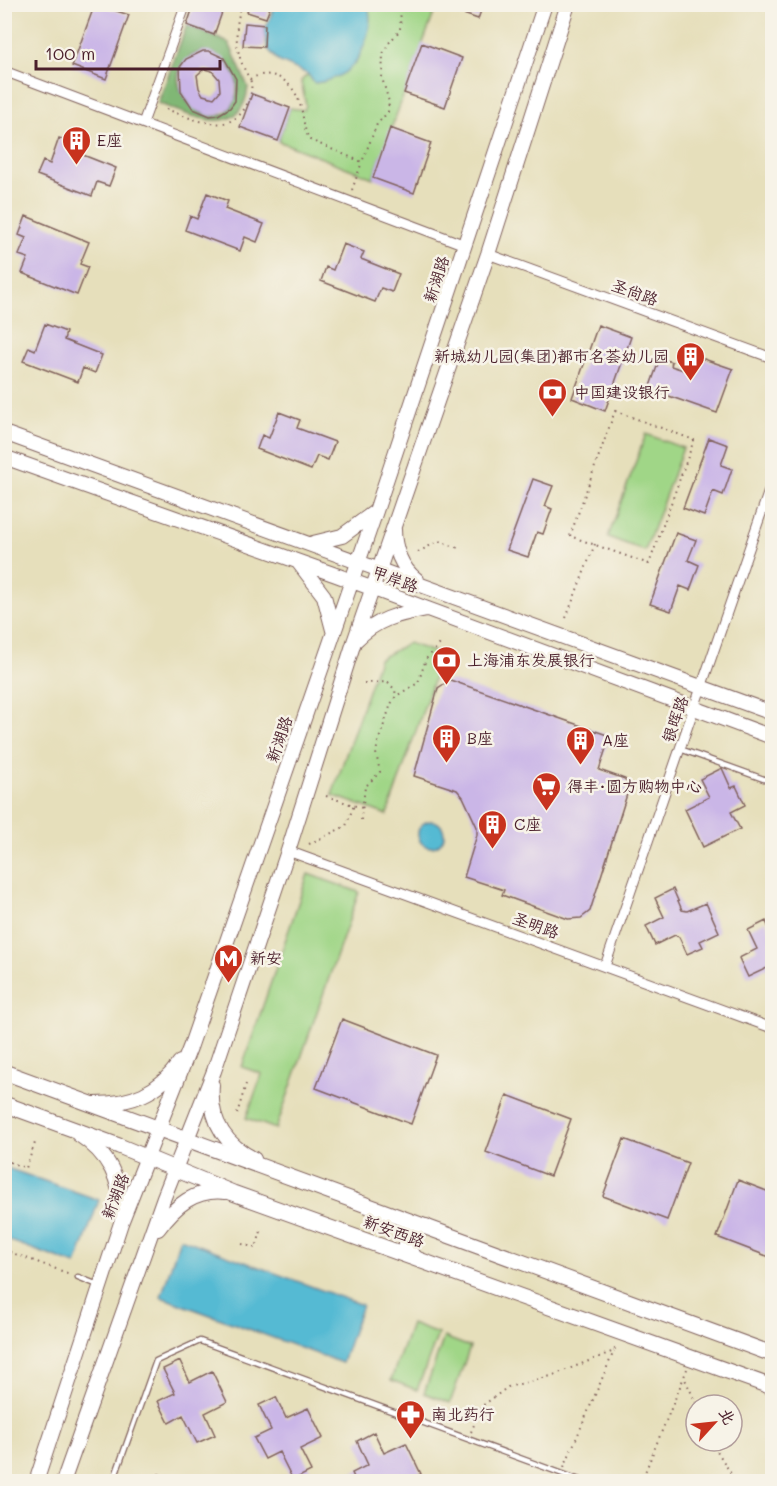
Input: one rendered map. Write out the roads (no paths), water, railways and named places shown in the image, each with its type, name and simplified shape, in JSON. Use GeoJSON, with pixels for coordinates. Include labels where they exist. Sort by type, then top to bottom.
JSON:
{"type":"FeatureCollection","features":[{"type":"Feature","properties":{"kind":"main road","name":"新湖路"},"geometry":{"type":"LineString","coordinates":[[36,1482],[121,1223],[191,1045],[359,561],[545,4]]}},
{"type":"Feature","properties":{"kind":"main road"},"geometry":{"type":"LineString","coordinates":[[63,1482],[149,1240],[214,1071],[288,851],[378,568],[488,254],[568,4]]}},
{"type":"Feature","properties":{"kind":"main road"},"geometry":{"type":"LineString","coordinates":[[512,105],[516,99],[526,98],[533,105],[533,113]]}},
{"type":"Feature","properties":{"kind":"main road"},"geometry":{"type":"LineString","coordinates":[[408,415],[410,425],[415,430],[422,430],[429,423]]}},
{"type":"Feature","properties":{"kind":"main road"},"geometry":{"type":"LineString","coordinates":[[4,425],[37,444]]}},
{"type":"Feature","properties":{"kind":"main road","name":"甲岸路"},"geometry":{"type":"LineString","coordinates":[[4,433],[772,713]]}},
{"type":"Feature","properties":{"kind":"main road","name":"甲岸路"},"geometry":{"type":"LineString","coordinates":[[4,457],[298,561],[772,737]]}},
{"type":"Feature","properties":{"kind":"main road"},"geometry":{"type":"LineString","coordinates":[[4,467],[30,465]]}},
{"type":"Feature","properties":{"kind":"main road"},"geometry":{"type":"LineString","coordinates":[[310,543],[342,536],[376,511]]}},
{"type":"Feature","properties":{"kind":"main road"},"geometry":{"type":"LineString","coordinates":[[218,533],[227,532],[232,526],[230,516],[224,512]]}},
{"type":"Feature","properties":{"kind":"main road"},"geometry":{"type":"LineString","coordinates":[[394,521],[394,536],[401,560],[407,571],[426,586]]}},
{"type":"Feature","properties":{"kind":"main road"},"geometry":{"type":"LineString","coordinates":[[298,561],[324,596],[332,619],[333,634]]}},
{"type":"Feature","properties":{"kind":"main road"},"geometry":{"type":"LineString","coordinates":[[354,642],[372,624],[428,609]]}},
{"type":"Feature","properties":{"kind":"main road"},"geometry":{"type":"LineString","coordinates":[[94,1104],[117,1103],[148,1094],[169,1077],[191,1045]]}},
{"type":"Feature","properties":{"kind":"main road"},"geometry":{"type":"LineString","coordinates":[[214,1071],[212,1101],[214,1115],[223,1134],[241,1153],[269,1167]]}},
{"type":"Feature","properties":{"kind":"main road","name":"新安西路"},"geometry":{"type":"LineString","coordinates":[[4,1072],[269,1167],[772,1354]]}},
{"type":"Feature","properties":{"kind":"main road","name":"新安西路"},"geometry":{"type":"LineString","coordinates":[[4,1104],[147,1157],[233,1192],[772,1387]]}},
{"type":"Feature","properties":{"kind":"main road"},"geometry":{"type":"LineString","coordinates":[[66,1127],[96,1147],[111,1166],[120,1191],[121,1223]]}},
{"type":"Feature","properties":{"kind":"main road"},"geometry":{"type":"LineString","coordinates":[[149,1240],[167,1216],[188,1199],[209,1191],[233,1192]]}},
{"type":"Feature","properties":{"kind":"main road"},"geometry":{"type":"LineString","coordinates":[[416,1258],[406,1247],[407,1236],[414,1228],[426,1226]]}},
{"type":"Feature","properties":{"kind":"street"},"geometry":{"type":"LineString","coordinates":[[143,123],[186,4]]}},
{"type":"Feature","properties":{"kind":"street"},"geometry":{"type":"LineString","coordinates":[[4,70],[465,245]]}},
{"type":"Feature","properties":{"kind":"street","name":"圣尚路"},"geometry":{"type":"LineString","coordinates":[[488,254],[772,358]]}},
{"type":"Feature","properties":{"kind":"street","name":"银晖路"},"geometry":{"type":"LineString","coordinates":[[605,966],[772,482]]}},
{"type":"Feature","properties":{"kind":"street","name":"圣明路"},"geometry":{"type":"LineString","coordinates":[[288,851],[772,1028]]}},
{"type":"Feature","properties":{"kind":"lane"},"geometry":{"type":"LineString","coordinates":[[680,749],[772,782]]}},
{"type":"Feature","properties":{"kind":"lane"},"geometry":{"type":"LineString","coordinates":[[78,1277],[101,1286]]}},
{"type":"Feature","properties":{"kind":"lane"},"geometry":{"type":"LineString","coordinates":[[113,1482],[156,1361],[200,1341],[468,1437],[585,1482]]}},
{"type":"Feature","properties":{"kind":"water"},"geometry":{"type":"Polygon","coordinates":[[[367,4],[369,28],[361,53],[352,66],[334,78],[314,83],[308,74],[278,61],[268,49],[264,33],[275,5],[367,4]]]}},
{"type":"Feature","properties":{"kind":"water"},"geometry":{"type":"Polygon","coordinates":[[[431,821],[440,825],[444,834],[440,843],[431,847],[422,843],[418,834],[422,825],[431,821]]]}},
{"type":"Feature","properties":{"kind":"water"},"geometry":{"type":"Polygon","coordinates":[[[4,1167],[99,1200],[76,1265],[5,1239],[4,1167]]]}},
{"type":"Feature","properties":{"kind":"water"},"geometry":{"type":"Polygon","coordinates":[[[180,1238],[362,1305],[342,1363],[161,1297],[180,1238]]]}},
{"type":"Feature","properties":{"kind":"place","name":"E座"},"geometry":{"type":"Point","coordinates":[76,166]}},
{"type":"Feature","properties":{"kind":"place","name":"新城幼儿园(集团)都市名荟幼儿园"},"geometry":{"type":"Point","coordinates":[690,382]}},
{"type":"Feature","properties":{"kind":"place","name":"中国建设银行"},"geometry":{"type":"Point","coordinates":[553,418]}},
{"type":"Feature","properties":{"kind":"place","name":"上海浦东发展银行"},"geometry":{"type":"Point","coordinates":[446,686]}},
{"type":"Feature","properties":{"kind":"place","name":"B座"},"geometry":{"type":"Point","coordinates":[446,764]}},
{"type":"Feature","properties":{"kind":"place","name":"A座"},"geometry":{"type":"Point","coordinates":[581,766]}},
{"type":"Feature","properties":{"kind":"place","name":"得丰·圆方购物中心"},"geometry":{"type":"Point","coordinates":[546,812]}},
{"type":"Feature","properties":{"kind":"place","name":"C座"},"geometry":{"type":"Point","coordinates":[493,850]}},
{"type":"Feature","properties":{"kind":"place","name":"新安"},"geometry":{"type":"Point","coordinates":[229,984]}},
{"type":"Feature","properties":{"kind":"place","name":"南北药行"},"geometry":{"type":"Point","coordinates":[410,1440]}}]}
